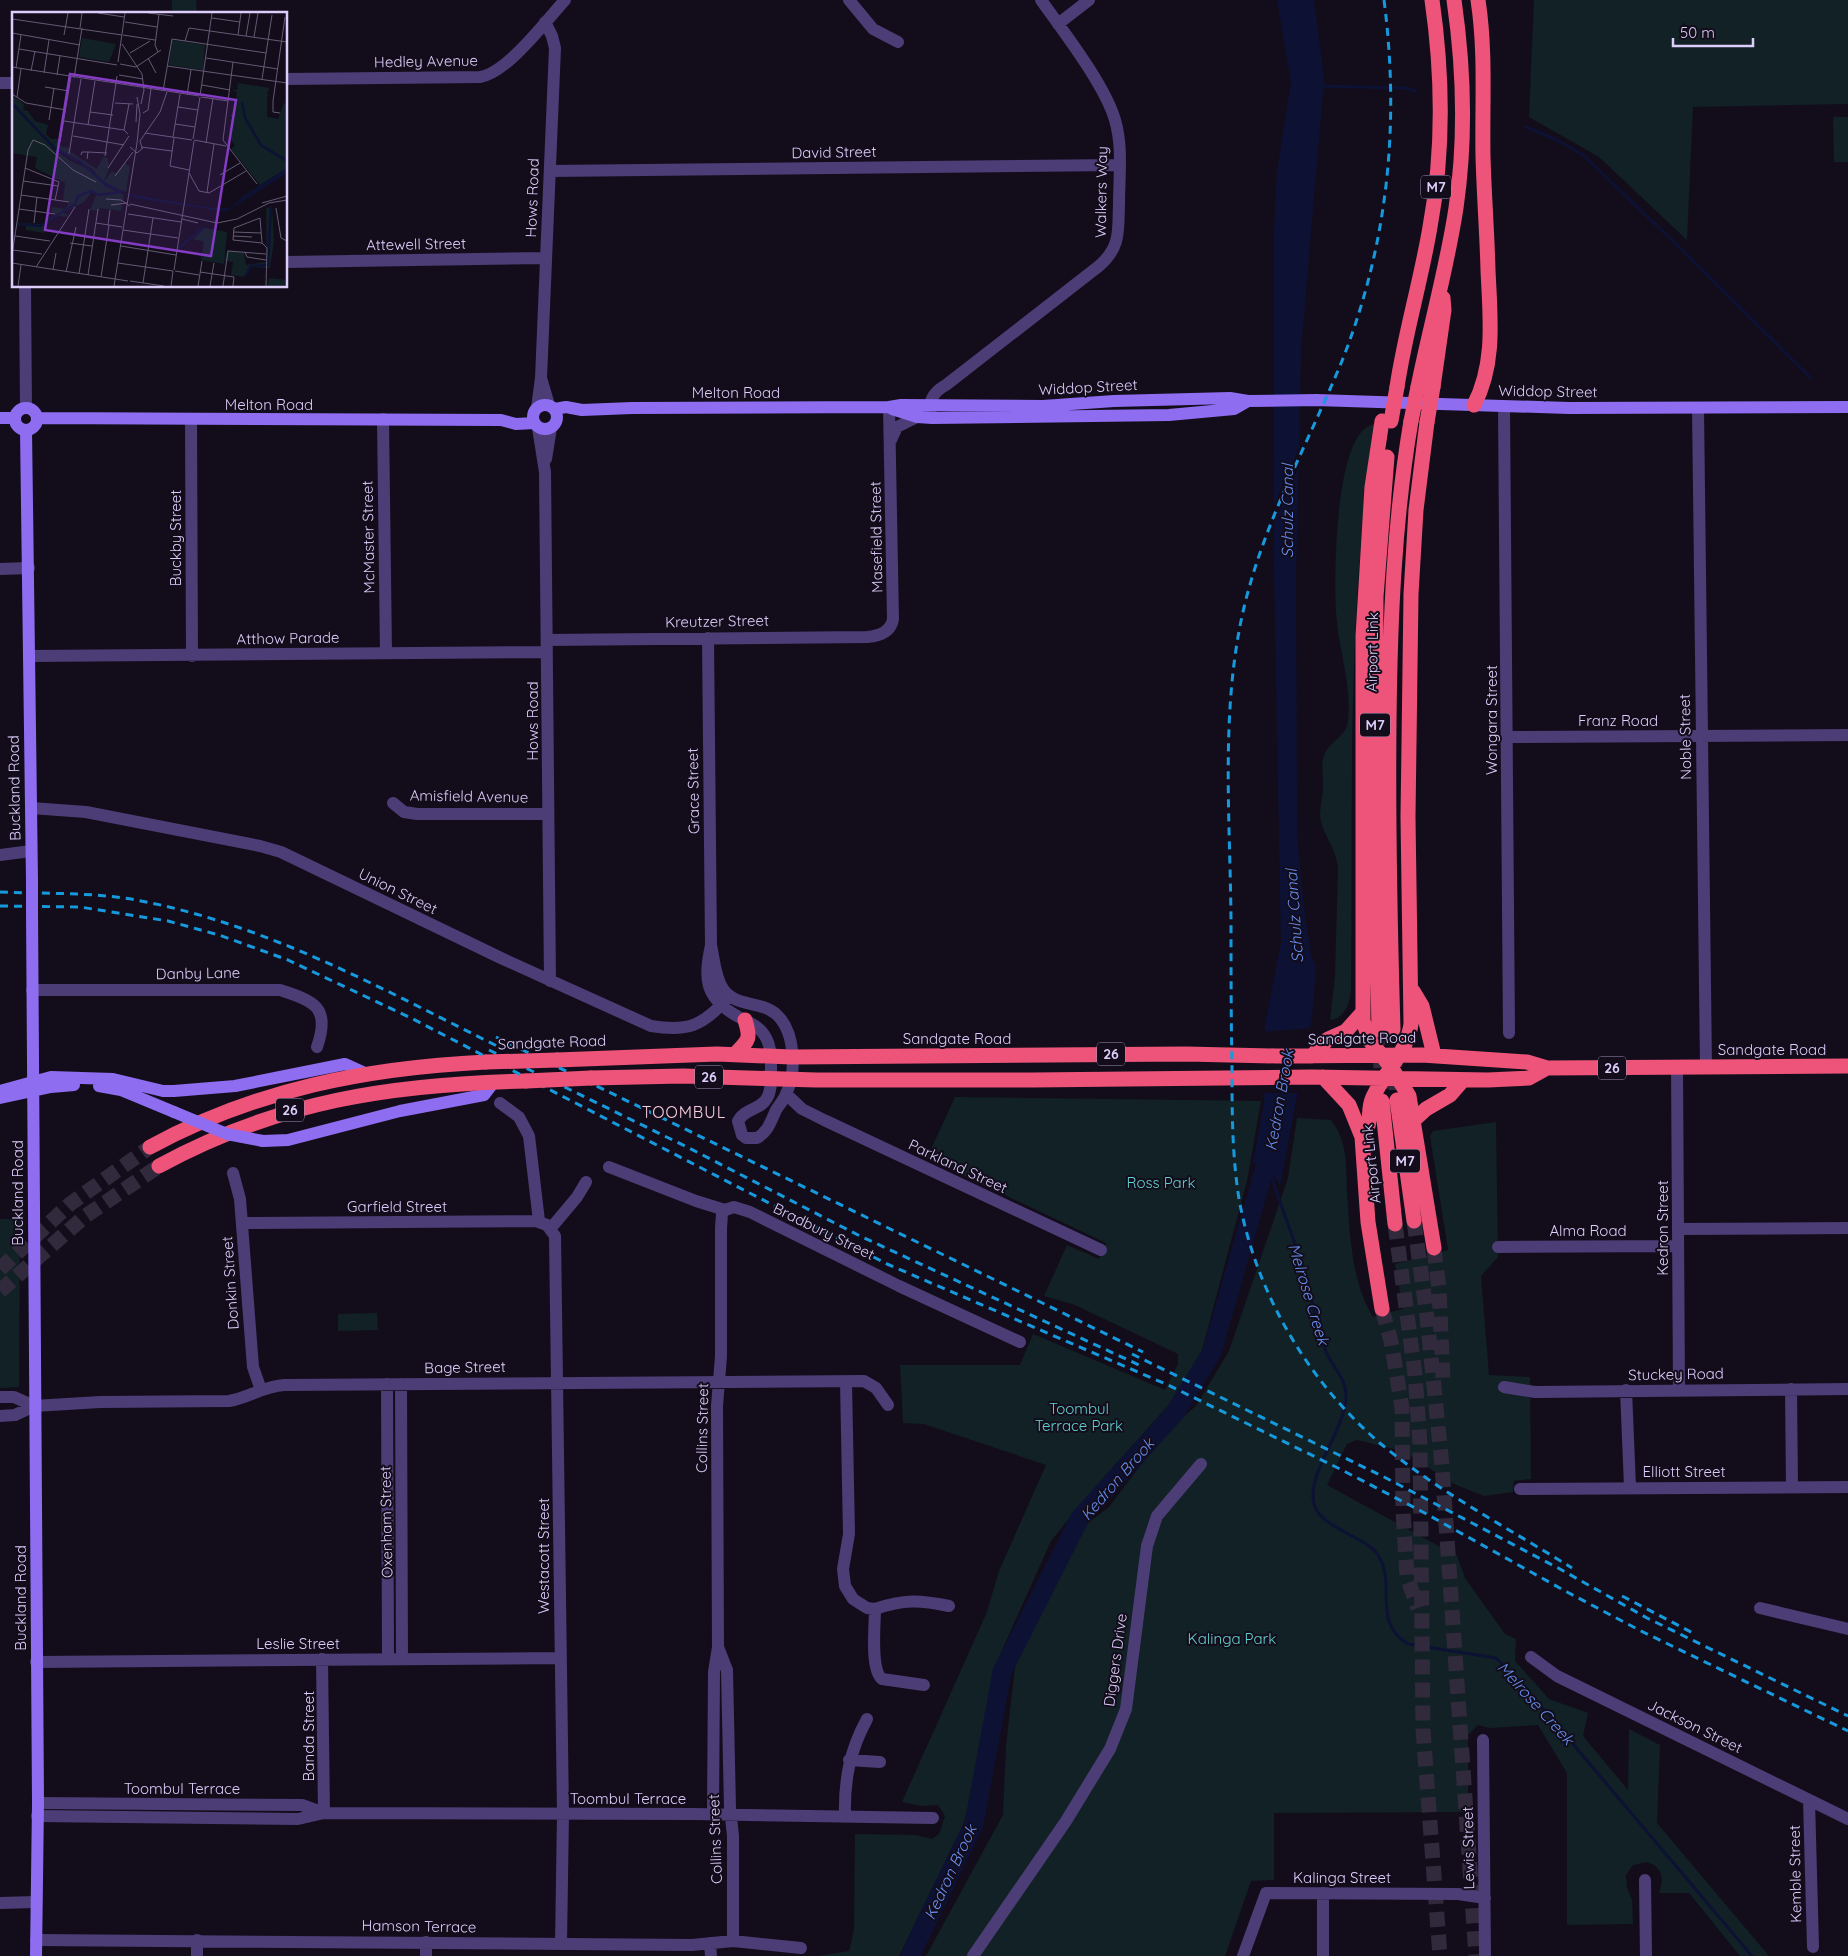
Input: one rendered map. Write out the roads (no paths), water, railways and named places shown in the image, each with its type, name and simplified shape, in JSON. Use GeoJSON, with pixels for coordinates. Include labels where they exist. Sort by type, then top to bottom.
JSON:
{"type":"FeatureCollection","features":[{"type":"Feature","properties":{"kind":"highway","name":"M7"},"geometry":{"type":"LineString","coordinates":[[1387,421],[1392,387],[1400,371],[1430,228],[1439,157],[1440,80],[1432,0]]}},
{"type":"Feature","properties":{"kind":"highway","name":"Airport Link"},"geometry":{"type":"LineString","coordinates":[[1387,421],[1376,597],[1375,834],[1386,1029],[1390,631],[1397,526],[1411,421],[1425,387],[1441,279],[1456,208],[1462,141],[1462,68],[1454,0]]}},
{"type":"Feature","properties":{"kind":"highway"},"geometry":{"type":"LineString","coordinates":[[1474,405],[1481,391],[1486,373],[1490,325],[1484,162],[1483,57],[1478,0]]}},
{"type":"Feature","properties":{"kind":"highway"},"geometry":{"type":"LineString","coordinates":[[1362,1137],[1369,1128],[1371,1102],[1409,1036],[1411,988],[1408,798],[1411,594],[1416,510],[1428,422],[1425,387]]}},
{"type":"Feature","properties":{"kind":"highway"},"geometry":{"type":"LineString","coordinates":[[1387,421],[1372,495],[1364,603],[1362,734],[1363,1012],[1367,1034],[1391,1066],[1409,1096],[1434,1248]]}},
{"type":"Feature","properties":{"kind":"highway"},"geometry":{"type":"LineString","coordinates":[[1411,988],[1422,1006],[1434,1055]]}},
{"type":"Feature","properties":{"kind":"highway"},"geometry":{"type":"LineString","coordinates":[[1312,1056],[1328,1039],[1346,1031],[1363,1012]]}},
{"type":"Feature","properties":{"kind":"highway"},"geometry":{"type":"LineString","coordinates":[[735,1054],[748,1039],[749,1033],[745,1020]]}},
{"type":"Feature","properties":{"kind":"highway","name":"Sandgate Road"},"geometry":{"type":"LineString","coordinates":[[150,1147],[209,1118],[257,1100],[307,1085],[367,1074],[430,1066],[486,1062],[735,1054],[771,1057],[1176,1054],[1312,1056],[1391,1066],[1462,1080],[1529,1078],[1547,1068]]}},
{"type":"Feature","properties":{"kind":"highway","name":"Sandgate Road"},"geometry":{"type":"LineString","coordinates":[[159,1166],[237,1128],[308,1106],[429,1086],[494,1082],[683,1076],[771,1079],[789,1087],[1318,1077],[1391,1066],[1434,1055],[1527,1062],[1547,1068],[1848,1066]]}},
{"type":"Feature","properties":{"kind":"highway"},"geometry":{"type":"LineString","coordinates":[[1318,1077],[1349,1105],[1362,1137],[1368,1222],[1382,1309]]}},
{"type":"Feature","properties":{"kind":"highway"},"geometry":{"type":"LineString","coordinates":[[1414,1120],[1426,1109],[1450,1095],[1462,1080]]}},
{"type":"Feature","properties":{"kind":"highway","name":"Airport Link"},"geometry":{"type":"LineString","coordinates":[[1395,1224],[1390,1100],[1414,1221]]}},
{"type":"Feature","properties":{"kind":"street","name":"Hedley Avenue"},"geometry":{"type":"LineString","coordinates":[[288,79],[485,76],[494,73],[509,61],[565,0]]}},
{"type":"Feature","properties":{"kind":"street"},"geometry":{"type":"LineString","coordinates":[[849,0],[874,29],[898,42]]}},
{"type":"Feature","properties":{"kind":"street","name":"Walkers Way"},"geometry":{"type":"LineString","coordinates":[[931,412],[932,396],[938,390],[1112,254],[1118,233],[1120,165],[1118,133],[1110,107],[1101,89],[1041,0]]}},
{"type":"Feature","properties":{"kind":"street"},"geometry":{"type":"LineString","coordinates":[[1058,24],[1090,0]]}},
{"type":"Feature","properties":{"kind":"street","name":"Hows Road"},"geometry":{"type":"LineString","coordinates":[[545,22],[552,36],[554,48],[541,378],[544,417],[550,446],[545,461],[550,981]]}},
{"type":"Feature","properties":{"kind":"street","name":"David Street"},"geometry":{"type":"LineString","coordinates":[[550,171],[1120,165]]}},
{"type":"Feature","properties":{"kind":"street","name":"Attewell Street"},"geometry":{"type":"LineString","coordinates":[[288,262],[546,258]]}},
{"type":"Feature","properties":{"kind":"street"},"geometry":{"type":"LineString","coordinates":[[24,288],[26,408]]}},
{"type":"Feature","properties":{"kind":"street"},"geometry":{"type":"LineString","coordinates":[[945,406],[943,397],[946,385]]}},
{"type":"Feature","properties":{"kind":"street","name":"Widdop Street"},"geometry":{"type":"LineString","coordinates":[[931,412],[945,406],[1043,406],[1114,401],[1230,398],[1248,401],[1303,400],[1504,407],[1848,407]]}},
{"type":"Feature","properties":{"kind":"street","name":"Widdop Street"},"geometry":{"type":"LineString","coordinates":[[931,412],[1169,415],[1234,409],[1248,401]]}},
{"type":"Feature","properties":{"kind":"street","name":"Melton Road"},"geometry":{"type":"LineString","coordinates":[[889,407],[917,418],[931,412]]}},
{"type":"Feature","properties":{"kind":"street","name":"Melton Road"},"geometry":{"type":"LineString","coordinates":[[37,418],[501,420],[516,424],[574,408],[582,410],[889,407],[931,412]]}},
{"type":"Feature","properties":{"kind":"street","name":"Masefield Street"},"geometry":{"type":"LineString","coordinates":[[886,632],[891,626],[893,619],[889,407]]}},
{"type":"Feature","properties":{"kind":"street","name":"Wongara Street"},"geometry":{"type":"LineString","coordinates":[[1504,407],[1509,1033]]}},
{"type":"Feature","properties":{"kind":"street"},"geometry":{"type":"LineString","coordinates":[[26,408],[33,410],[37,418],[35,425],[26,430],[17,425],[15,418],[18,412],[26,408]]}},
{"type":"Feature","properties":{"kind":"street","name":"Noble Street"},"geometry":{"type":"LineString","coordinates":[[1698,408],[1706,1066]]}},
{"type":"Feature","properties":{"kind":"street"},"geometry":{"type":"LineString","coordinates":[[0,418],[15,418]]}},
{"type":"Feature","properties":{"kind":"street"},"geometry":{"type":"LineString","coordinates":[[891,440],[897,427],[917,418]]}},
{"type":"Feature","properties":{"kind":"street","name":"Buckby Street"},"geometry":{"type":"LineString","coordinates":[[191,420],[192,656]]}},
{"type":"Feature","properties":{"kind":"street","name":"McMaster Street"},"geometry":{"type":"LineString","coordinates":[[383,420],[386,653]]}},
{"type":"Feature","properties":{"kind":"street","name":"Buckland Road"},"geometry":{"type":"LineString","coordinates":[[26,430],[32,881],[38,1803],[36,1956]]}},
{"type":"Feature","properties":{"kind":"street"},"geometry":{"type":"LineString","coordinates":[[0,569],[29,568]]}},
{"type":"Feature","properties":{"kind":"street","name":"Kreutzer Street"},"geometry":{"type":"LineString","coordinates":[[547,646],[708,638],[867,637],[886,632]]}},
{"type":"Feature","properties":{"kind":"street","name":"Grace Street"},"geometry":{"type":"LineString","coordinates":[[708,638],[711,945],[707,978],[710,990],[763,1033],[771,1057],[771,1079],[767,1100],[760,1106],[744,1113],[738,1121],[742,1135],[752,1138],[761,1136],[769,1127],[789,1087],[791,1057],[788,1033],[776,1014],[762,1006],[725,1001]]}},
{"type":"Feature","properties":{"kind":"street","name":"Atthow Parade"},"geometry":{"type":"LineString","coordinates":[[29,656],[386,653],[547,646]]}},
{"type":"Feature","properties":{"kind":"street","name":"Franz Road"},"geometry":{"type":"LineString","coordinates":[[1508,737],[1848,735]]}},
{"type":"Feature","properties":{"kind":"street","name":"Amisfield Avenue"},"geometry":{"type":"LineString","coordinates":[[393,803],[404,812],[417,814],[548,814]]}},
{"type":"Feature","properties":{"kind":"street","name":"Union Street"},"geometry":{"type":"LineString","coordinates":[[31,808],[86,812],[260,846],[281,852],[635,1021],[664,1029],[695,1026],[725,1001]]}},
{"type":"Feature","properties":{"kind":"street"},"geometry":{"type":"LineString","coordinates":[[0,855],[31,851]]}},
{"type":"Feature","properties":{"kind":"street","name":"Danby Lane"},"geometry":{"type":"LineString","coordinates":[[32,990],[280,990],[308,999],[316,1005],[321,1015],[322,1025],[317,1047]]}},
{"type":"Feature","properties":{"kind":"street"},"geometry":{"type":"LineString","coordinates":[[0,1098],[51,1077],[100,1078],[174,1091],[261,1082],[346,1064],[367,1074]]}},
{"type":"Feature","properties":{"kind":"street","name":"Kedron Street"},"geometry":{"type":"LineString","coordinates":[[1677,1067],[1680,1390]]}},
{"type":"Feature","properties":{"kind":"street"},"geometry":{"type":"LineString","coordinates":[[0,1091],[33,1086],[110,1088],[228,1134],[262,1141],[288,1140],[400,1111],[484,1095],[494,1082]]}},
{"type":"Feature","properties":{"kind":"street","name":"Parkland Street"},"geometry":{"type":"LineString","coordinates":[[789,1087],[802,1109]]}},
{"type":"Feature","properties":{"kind":"street"},"geometry":{"type":"LineString","coordinates":[[500,1103],[519,1117],[529,1136],[539,1221],[551,1228],[586,1182]]}},
{"type":"Feature","properties":{"kind":"street","name":"Parkland Street"},"geometry":{"type":"LineString","coordinates":[[778,1108],[802,1109],[1101,1250]]}},
{"type":"Feature","properties":{"kind":"street","name":"Bradbury Street"},"geometry":{"type":"LineString","coordinates":[[608,1167],[725,1210],[734,1207],[750,1212],[898,1286],[1020,1342]]}},
{"type":"Feature","properties":{"kind":"street","name":"Donkin Street"},"geometry":{"type":"LineString","coordinates":[[233,1173],[238,1187],[242,1223],[254,1367],[261,1390]]}},
{"type":"Feature","properties":{"kind":"street","name":"Collins Street"},"geometry":{"type":"LineString","coordinates":[[713,1814],[714,1672],[718,1647],[720,1228],[721,1217],[725,1210]]}},
{"type":"Feature","properties":{"kind":"street","name":"Garfield Street"},"geometry":{"type":"LineString","coordinates":[[242,1223],[539,1221]]}},
{"type":"Feature","properties":{"kind":"street","name":"Westacott Street"},"geometry":{"type":"LineString","coordinates":[[551,1228],[556,1245],[558,1383],[563,1814],[561,1944]]}},
{"type":"Feature","properties":{"kind":"street"},"geometry":{"type":"LineString","coordinates":[[1678,1229],[1848,1228]]}},
{"type":"Feature","properties":{"kind":"street","name":"Alma Road"},"geometry":{"type":"LineString","coordinates":[[1498,1247],[1678,1246]]}},
{"type":"Feature","properties":{"kind":"street"},"geometry":{"type":"LineString","coordinates":[[846,1382],[849,1534],[843,1569],[845,1586],[853,1598],[867,1608],[875,1609],[892,1602],[912,1600],[949,1606]]}},
{"type":"Feature","properties":{"kind":"street","name":"Bage Street"},"geometry":{"type":"LineString","coordinates":[[0,1416],[15,1415],[34,1406],[100,1402],[229,1401],[243,1398],[261,1390],[284,1385],[846,1382],[871,1384],[883,1395],[888,1406]]}},
{"type":"Feature","properties":{"kind":"street","name":"Oxenham Street"},"geometry":{"type":"LineString","coordinates":[[387,1384],[388,1659]]}},
{"type":"Feature","properties":{"kind":"street","name":"Oxenham Street"},"geometry":{"type":"LineString","coordinates":[[401,1384],[402,1659]]}},
{"type":"Feature","properties":{"kind":"street","name":"Stuckey Road"},"geometry":{"type":"LineString","coordinates":[[1504,1387],[1535,1392],[1848,1389]]}},
{"type":"Feature","properties":{"kind":"street"},"geometry":{"type":"LineString","coordinates":[[1791,1389],[1792,1486]]}},
{"type":"Feature","properties":{"kind":"street"},"geometry":{"type":"LineString","coordinates":[[1626,1390],[1630,1487]]}},
{"type":"Feature","properties":{"kind":"street","name":"Bage Street"},"geometry":{"type":"LineString","coordinates":[[0,1397],[14,1397],[34,1406]]}},
{"type":"Feature","properties":{"kind":"street","name":"Diggers Drive"},"geometry":{"type":"LineString","coordinates":[[973,1956],[1066,1821],[1110,1749],[1126,1709],[1147,1546],[1154,1523],[1157,1516],[1201,1464]]}},
{"type":"Feature","properties":{"kind":"street","name":"Elliott Street"},"geometry":{"type":"LineString","coordinates":[[1520,1489],[1848,1487]]}},
{"type":"Feature","properties":{"kind":"street"},"geometry":{"type":"LineString","coordinates":[[1760,1608],[1848,1628]]}},
{"type":"Feature","properties":{"kind":"street"},"geometry":{"type":"LineString","coordinates":[[875,1609],[874,1666],[878,1676],[882,1679],[924,1685]]}},
{"type":"Feature","properties":{"kind":"street","name":"Collins Street"},"geometry":{"type":"LineString","coordinates":[[718,1647],[727,1670],[731,1816],[734,1836],[732,1941]]}},
{"type":"Feature","properties":{"kind":"street","name":"Jackson Street"},"geometry":{"type":"LineString","coordinates":[[1531,1657],[1557,1676],[1848,1819]]}},
{"type":"Feature","properties":{"kind":"street","name":"Leslie Street"},"geometry":{"type":"LineString","coordinates":[[36,1662],[560,1658]]}},
{"type":"Feature","properties":{"kind":"street","name":"Banda Street"},"geometry":{"type":"LineString","coordinates":[[322,1659],[324,1813]]}},
{"type":"Feature","properties":{"kind":"street"},"geometry":{"type":"LineString","coordinates":[[846,1816],[845,1793],[849,1760],[856,1739],[867,1719]]}},
{"type":"Feature","properties":{"kind":"street","name":"Lewis Street"},"geometry":{"type":"LineString","coordinates":[[1483,1740],[1485,1956]]}},
{"type":"Feature","properties":{"kind":"street"},"geometry":{"type":"LineString","coordinates":[[849,1760],[880,1762]]}},
{"type":"Feature","properties":{"kind":"street","name":"Kemble Street"},"geometry":{"type":"LineString","coordinates":[[1809,1800],[1813,1947]]}},
{"type":"Feature","properties":{"kind":"street","name":"Toombul Terrace"},"geometry":{"type":"LineString","coordinates":[[38,1803],[302,1805],[324,1813]]}},
{"type":"Feature","properties":{"kind":"street","name":"Toombul Terrace"},"geometry":{"type":"LineString","coordinates":[[37,1816],[298,1819],[324,1813],[713,1814],[731,1816],[933,1818]]}},
{"type":"Feature","properties":{"kind":"street"},"geometry":{"type":"LineString","coordinates":[[1645,1880],[1646,1956]]}},
{"type":"Feature","properties":{"kind":"street","name":"Kalinga Street"},"geometry":{"type":"LineString","coordinates":[[1243,1956],[1266,1893],[1458,1894],[1485,1898]]}},
{"type":"Feature","properties":{"kind":"street"},"geometry":{"type":"LineString","coordinates":[[1323,1893],[1323,1956]]}},
{"type":"Feature","properties":{"kind":"street"},"geometry":{"type":"LineString","coordinates":[[0,1903],[36,1902]]}},
{"type":"Feature","properties":{"kind":"street","name":"Hamson Terrace"},"geometry":{"type":"LineString","coordinates":[[36,1940],[692,1945],[732,1941],[801,1948]]}},
{"type":"Feature","properties":{"kind":"street"},"geometry":{"type":"LineString","coordinates":[[197,1940],[197,1956]]}},
{"type":"Feature","properties":{"kind":"street"},"geometry":{"type":"LineString","coordinates":[[426,1942],[426,1956]]}},
{"type":"Feature","properties":{"kind":"street"},"geometry":{"type":"LineString","coordinates":[[710,1943],[711,1956]]}},
{"type":"Feature","properties":{"kind":"water","name":"Schulz Canal"},"geometry":{"type":"Polygon","coordinates":[[[1277,0],[1314,0],[1324,79],[1301,350],[1296,575],[1297,835],[1304,907],[1311,955],[1316,966],[1312,1017],[1280,1186],[1267,1164],[1253,1163],[1264,1103],[1265,1025],[1281,943],[1274,569],[1274,231],[1277,172],[1291,82],[1277,0]]]}},
{"type":"Feature","properties":{"kind":"waterway"},"geometry":{"type":"LineString","coordinates":[[1320,86],[1405,88],[1416,91]]}},
{"type":"Feature","properties":{"kind":"waterway"},"geometry":{"type":"LineString","coordinates":[[1526,127],[1557,140],[1583,155],[1811,378]]}},
{"type":"Feature","properties":{"kind":"waterway","name":"Kedron Brook"},"geometry":{"type":"LineString","coordinates":[[910,1956],[974,1824],[1002,1672],[1080,1518],[1174,1414],[1212,1352],[1273,1139]]}},
{"type":"Feature","properties":{"kind":"waterway","name":"Melrose Creek"},"geometry":{"type":"LineString","coordinates":[[1267,1164],[1301,1261],[1327,1355],[1346,1389],[1344,1409],[1340,1423],[1321,1465],[1313,1492],[1314,1504],[1318,1512],[1325,1520],[1364,1543],[1378,1555],[1383,1566],[1385,1578],[1387,1614],[1390,1625],[1397,1635],[1408,1644],[1496,1658],[1523,1685],[1752,1956]]}},
{"type":"Feature","properties":{"kind":"tunnel"},"geometry":{"type":"LineString","coordinates":[[1393,1029],[1397,1100]]}},
{"type":"Feature","properties":{"kind":"tunnel"},"geometry":{"type":"LineString","coordinates":[[1379,1030],[1382,1089]]}},
{"type":"Feature","properties":{"kind":"tunnel"},"geometry":{"type":"LineString","coordinates":[[0,1269],[70,1204],[150,1147]]}},
{"type":"Feature","properties":{"kind":"tunnel"},"geometry":{"type":"LineString","coordinates":[[0,1291],[84,1217],[159,1166]]}},
{"type":"Feature","properties":{"kind":"tunnel"},"geometry":{"type":"LineString","coordinates":[[1414,1221],[1427,1317],[1442,1466],[1476,1956]]}},
{"type":"Feature","properties":{"kind":"tunnel"},"geometry":{"type":"LineString","coordinates":[[1395,1224],[1415,1374],[1420,1444],[1423,1729],[1440,1956]]}},
{"type":"Feature","properties":{"kind":"tunnel"},"geometry":{"type":"LineString","coordinates":[[1434,1248],[1439,1289],[1443,1378]]}},
{"type":"Feature","properties":{"kind":"tunnel"},"geometry":{"type":"LineString","coordinates":[[1382,1309],[1391,1341],[1402,1408],[1403,1511],[1407,1577],[1418,1608]]}},
{"type":"Feature","properties":{"kind":"railway"},"geometry":{"type":"LineString","coordinates":[[1384,0],[1389,46],[1390,138],[1380,228],[1370,273],[1358,317],[1342,361],[1268,530],[1249,588],[1233,669],[1228,752],[1228,794],[1232,1117],[1237,1183],[1247,1234],[1258,1268],[1272,1301],[1289,1334],[1308,1364],[1330,1393],[1381,1444],[1426,1478],[1572,1568]]}},
{"type":"Feature","properties":{"kind":"railway"},"geometry":{"type":"LineString","coordinates":[[0,892],[85,894],[119,897],[184,911],[232,925],[324,961],[503,1049]]}},
{"type":"Feature","properties":{"kind":"railway"},"geometry":{"type":"LineString","coordinates":[[0,906],[80,907],[168,921],[219,935],[288,960],[411,1018],[887,1264],[1168,1385],[1338,1468],[1641,1631],[1848,1731]]}},
{"type":"Feature","properties":{"kind":"railway"},"geometry":{"type":"LineString","coordinates":[[496,1037],[1143,1352]]}},
{"type":"Feature","properties":{"kind":"railway"},"geometry":{"type":"LineString","coordinates":[[489,1050],[689,1148],[860,1236],[1139,1365]]}},
{"type":"Feature","properties":{"kind":"railway"},"geometry":{"type":"LineString","coordinates":[[1132,1354],[1384,1477],[1560,1569],[1647,1618],[1848,1716]]}},
{"type":"Feature","properties":{"kind":"railway"},"geometry":{"type":"LineString","coordinates":[[1622,1596],[1693,1633]]}},
{"type":"Feature","properties":{"kind":"district","name":"TOOMBUL"},"geometry":{"type":"Point","coordinates":[684,1112]}},
{"type":"Feature","properties":{"kind":"park label","name":"Ross Park"},"geometry":{"type":"Point","coordinates":[1161,1182]}},
{"type":"Feature","properties":{"kind":"park label","name":"Toombul Terrace Park"},"geometry":{"type":"Point","coordinates":[1079,1416]}},
{"type":"Feature","properties":{"kind":"park label","name":"Kalinga Park"},"geometry":{"type":"Point","coordinates":[1232,1638]}}]}
